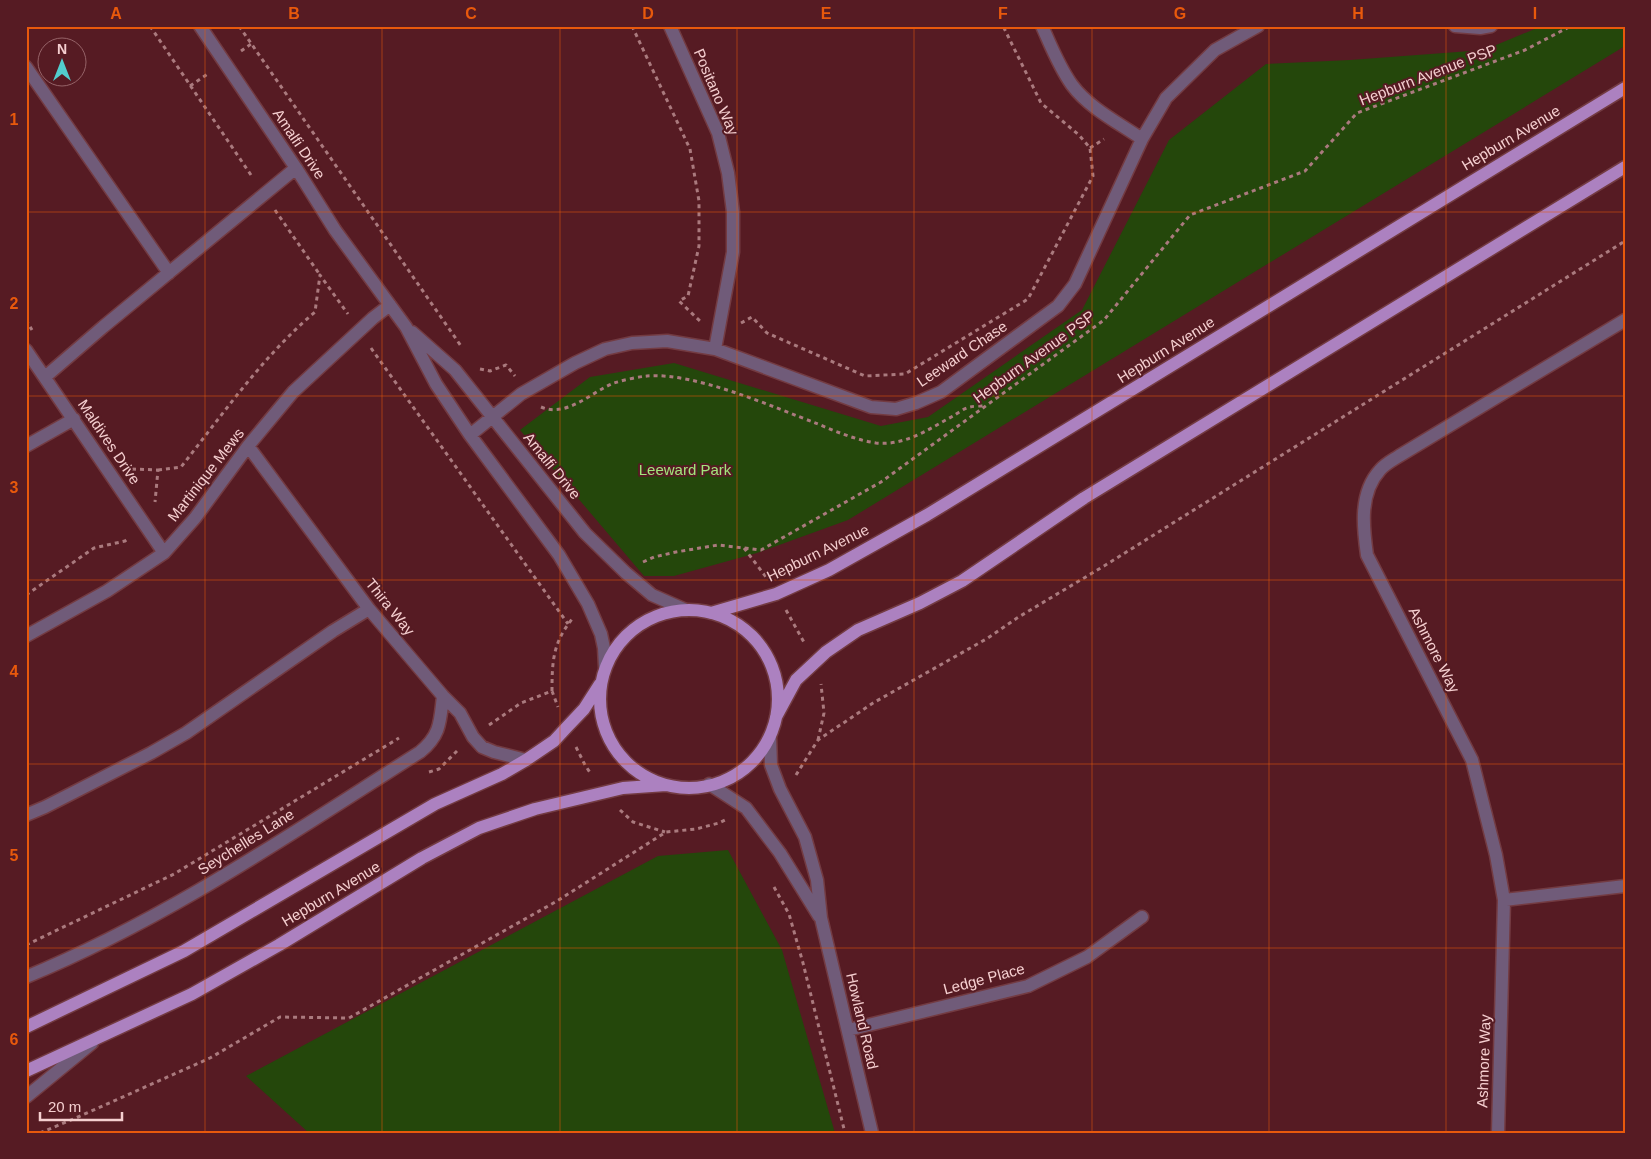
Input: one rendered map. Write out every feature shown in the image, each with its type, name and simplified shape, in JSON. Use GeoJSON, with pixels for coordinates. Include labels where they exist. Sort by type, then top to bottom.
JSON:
{"type":"FeatureCollection","features":[{"type":"Feature","properties":{"kind":"main road","name":"Hepburn Avenue"},"geometry":{"type":"LineString","coordinates":[[712,612],[776,594],[829,570],[927,515],[1625,88]]}},
{"type":"Feature","properties":{"kind":"main road"},"geometry":{"type":"LineString","coordinates":[[776,717],[778,698],[776,678],[769,660],[759,644],[745,630],[712,612],[686,610],[661,614],[638,625],[624,637],[613,651],[605,667],[600,684],[599,703],[602,722],[608,739],[619,755],[632,768],[648,778],[666,785],[698,787],[729,779],[745,768],[760,753],[770,736],[776,717],[796,680],[826,652],[858,630],[920,603],[962,581],[1084,498],[1625,167]]}},
{"type":"Feature","properties":{"kind":"main road","name":"Hepburn Avenue"},"geometry":{"type":"LineString","coordinates":[[26,1027],[184,951],[435,804],[502,774],[526,760],[554,741],[584,709],[600,684]]}},
{"type":"Feature","properties":{"kind":"main road","name":"Hepburn Avenue"},"geometry":{"type":"LineString","coordinates":[[26,1071],[192,994],[279,945],[422,858],[479,828],[535,809],[623,788],[666,785]]}},
{"type":"Feature","properties":{"kind":"street","name":"Amalfi Drive"},"geometry":{"type":"LineString","coordinates":[[200,26],[296,168],[335,230],[406,327],[436,384],[470,434],[559,555],[588,604],[601,634],[605,667]]}},
{"type":"Feature","properties":{"kind":"street","name":"Positano Way"},"geometry":{"type":"LineString","coordinates":[[670,26],[718,133],[728,172],[733,252],[715,349]]}},
{"type":"Feature","properties":{"kind":"street"},"geometry":{"type":"LineString","coordinates":[[1042,26],[1072,86],[1091,104],[1142,139]]}},
{"type":"Feature","properties":{"kind":"street","name":"Leeward Chase"},"geometry":{"type":"LineString","coordinates":[[470,434],[526,392],[575,363],[605,349],[632,343],[667,341],[715,349],[871,407],[896,409],[916,404],[941,392],[1058,306],[1076,284],[1142,139],[1166,98],[1215,50],[1258,26]]}},
{"type":"Feature","properties":{"kind":"street"},"geometry":{"type":"LineString","coordinates":[[1455,26],[1480,28],[1491,26]]}},
{"type":"Feature","properties":{"kind":"street"},"geometry":{"type":"LineString","coordinates":[[26,67],[169,273]]}},
{"type":"Feature","properties":{"kind":"street"},"geometry":{"type":"LineString","coordinates":[[45,376],[296,168]]}},
{"type":"Feature","properties":{"kind":"street","name":"Martinique Mews"},"geometry":{"type":"LineString","coordinates":[[26,636],[106,591],[164,553],[195,518],[248,446],[293,392],[359,330],[390,305]]}},
{"type":"Feature","properties":{"kind":"street","name":"Ashmore Way"},"geometry":{"type":"LineString","coordinates":[[1498,1133],[1504,900],[1494,846],[1472,760],[1367,555],[1364,534],[1364,511],[1368,488],[1380,469],[1625,320]]}},
{"type":"Feature","properties":{"kind":"street","name":"Amalfi Drive"},"geometry":{"type":"LineString","coordinates":[[406,327],[455,370],[585,533],[626,573],[652,595],[686,610]]}},
{"type":"Feature","properties":{"kind":"street","name":"Maldives Drive"},"geometry":{"type":"LineString","coordinates":[[26,350],[164,553]]}},
{"type":"Feature","properties":{"kind":"street"},"geometry":{"type":"LineString","coordinates":[[26,446],[74,418]]}},
{"type":"Feature","properties":{"kind":"street","name":"Thira Way"},"geometry":{"type":"LineString","coordinates":[[248,446],[369,609],[443,696],[460,713],[473,737],[482,747],[526,760]]}},
{"type":"Feature","properties":{"kind":"street"},"geometry":{"type":"LineString","coordinates":[[26,815],[133,762],[186,733],[333,631],[369,609]]}},
{"type":"Feature","properties":{"kind":"street","name":"Seychelles Lane"},"geometry":{"type":"LineString","coordinates":[[26,977],[128,930],[226,876],[420,752],[436,736],[440,724],[443,696]]}},
{"type":"Feature","properties":{"kind":"street","name":"Howland Road"},"geometry":{"type":"LineString","coordinates":[[770,736],[772,766],[780,789],[805,837],[818,880],[821,918],[872,1133]]}},
{"type":"Feature","properties":{"kind":"street","name":"Howland Road"},"geometry":{"type":"LineString","coordinates":[[709,784],[746,808],[780,853],[821,918]]}},
{"type":"Feature","properties":{"kind":"street"},"geometry":{"type":"LineString","coordinates":[[1504,900],[1625,886]]}},
{"type":"Feature","properties":{"kind":"street","name":"Ledge Place"},"geometry":{"type":"LineString","coordinates":[[848,1030],[1028,986],[1087,957],[1142,917]]}},
{"type":"Feature","properties":{"kind":"street"},"geometry":{"type":"LineString","coordinates":[[26,1097],[96,1040]]}},
{"type":"Feature","properties":{"kind":"path"},"geometry":{"type":"LineString","coordinates":[[150,26],[320,275],[568,624],[563,630],[555,648],[552,666],[552,691],[521,703],[481,730]]}},
{"type":"Feature","properties":{"kind":"path"},"geometry":{"type":"LineString","coordinates":[[239,26],[465,352]]}},
{"type":"Feature","properties":{"kind":"path"},"geometry":{"type":"LineString","coordinates":[[632,26],[690,149],[699,201],[699,246],[688,296],[679,301],[700,322],[731,328],[752,317],[767,333],[865,376],[905,374],[1028,299],[1093,176],[1090,148],[1079,135],[1041,103],[1003,26]]}},
{"type":"Feature","properties":{"kind":"path","name":"Hepburn Avenue PSP"},"geometry":{"type":"LineString","coordinates":[[640,563],[654,557],[685,550],[718,546],[761,550],[881,482],[1104,320],[1190,214],[1305,171],[1357,113],[1525,50],[1571,26]]}},
{"type":"Feature","properties":{"kind":"path"},"geometry":{"type":"LineString","coordinates":[[818,740],[873,703],[988,638],[1017,618],[1625,241]]}},
{"type":"Feature","properties":{"kind":"path"},"geometry":{"type":"LineString","coordinates":[[158,470],[181,467],[260,366],[292,332],[316,312],[320,275]]}},
{"type":"Feature","properties":{"kind":"path"},"geometry":{"type":"LineString","coordinates":[[476,368],[490,371],[506,365],[533,403],[547,409],[561,409],[593,395],[614,383],[647,376],[683,378],[746,397],[854,438],[876,443],[892,443],[906,440],[970,407],[986,406]]}},
{"type":"Feature","properties":{"kind":"path"},"geometry":{"type":"LineString","coordinates":[[744,548],[770,582],[802,638],[821,681],[824,695],[824,713],[818,740],[792,782]]}},
{"type":"Feature","properties":{"kind":"path"},"geometry":{"type":"LineString","coordinates":[[26,945],[174,874],[406,735],[420,752]]}},
{"type":"Feature","properties":{"kind":"path"},"geometry":{"type":"LineString","coordinates":[[40,1133],[210,1058],[280,1016],[349,1018],[557,901],[666,832],[696,829],[719,824],[731,817]]}},
{"type":"Feature","properties":{"kind":"path"},"geometry":{"type":"LineString","coordinates":[[727,819],[732,826]]}},
{"type":"Feature","properties":{"kind":"path"},"geometry":{"type":"LineString","coordinates":[[772,882],[789,914],[804,963],[845,1133]]}},
{"type":"Feature","properties":{"kind":"green space","name":"Leeward Park"},"geometry":{"type":"Polygon","coordinates":[[[1542,26],[1625,26],[1625,46],[848,520],[757,553],[674,576],[644,576],[520,430],[590,377],[674,363],[881,426],[928,417],[1082,310],[1169,140],[1266,64],[1484,50],[1542,26]]]}},
{"type":"Feature","properties":{"kind":"green space"},"geometry":{"type":"Polygon","coordinates":[[[728,850],[782,950],[835,1133],[309,1133],[246,1076],[658,856],[728,850]]]}}]}
